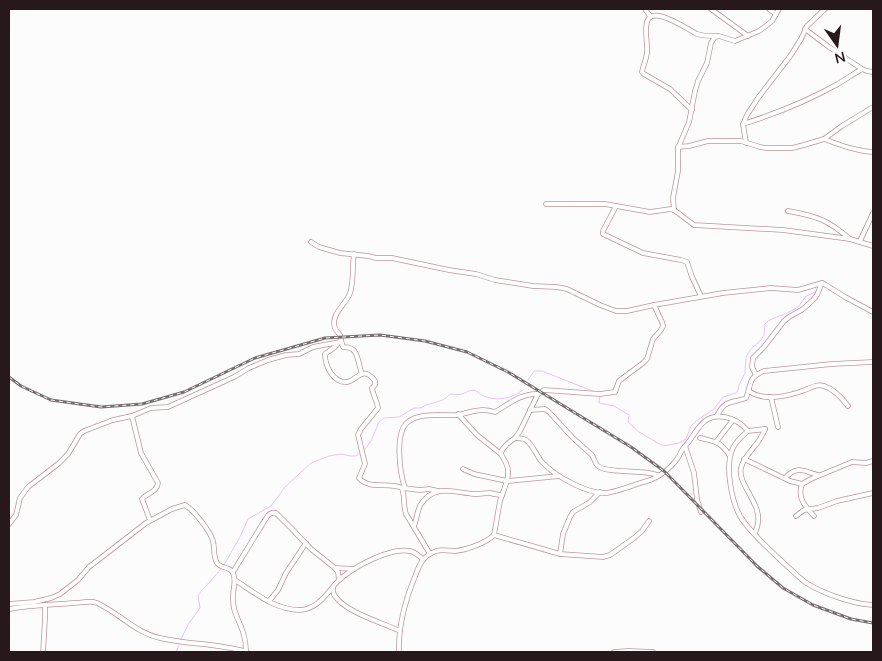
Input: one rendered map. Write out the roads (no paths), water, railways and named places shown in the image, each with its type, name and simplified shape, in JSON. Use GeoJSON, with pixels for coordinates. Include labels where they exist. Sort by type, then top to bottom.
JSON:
{"type":"FeatureCollection","features":[{"type":"Feature","properties":{"kind":"street"},"geometry":{"type":"LineString","coordinates":[[645,9],[650,16]]}},
{"type":"Feature","properties":{"kind":"street"},"geometry":{"type":"LineString","coordinates":[[711,9],[748,36]]}},
{"type":"Feature","properties":{"kind":"street"},"geometry":{"type":"LineString","coordinates":[[769,9],[776,14]]}},
{"type":"Feature","properties":{"kind":"street"},"geometry":{"type":"LineString","coordinates":[[650,16],[655,15],[669,19],[702,35],[721,36],[735,41],[772,22],[780,9]]}},
{"type":"Feature","properties":{"kind":"street"},"geometry":{"type":"LineString","coordinates":[[746,143],[743,124],[747,115],[791,55],[805,29],[825,9]]}},
{"type":"Feature","properties":{"kind":"street"},"geometry":{"type":"LineString","coordinates":[[650,16],[647,22],[646,54],[642,72],[670,89],[692,110]]}},
{"type":"Feature","properties":{"kind":"street"},"geometry":{"type":"LineString","coordinates":[[805,29],[862,69],[873,72]]}},
{"type":"Feature","properties":{"kind":"street"},"geometry":{"type":"LineString","coordinates":[[674,210],[673,198],[678,172],[678,147],[689,122],[693,98],[698,81],[707,63],[711,43],[716,36]]}},
{"type":"Feature","properties":{"kind":"street"},"geometry":{"type":"LineString","coordinates":[[743,124],[767,117],[808,99],[862,69]]}},
{"type":"Feature","properties":{"kind":"street"},"geometry":{"type":"LineString","coordinates":[[678,147],[715,141],[737,141],[766,148],[804,146],[824,139],[873,107]]}},
{"type":"Feature","properties":{"kind":"street"},"geometry":{"type":"LineString","coordinates":[[824,139],[848,148],[873,152]]}},
{"type":"Feature","properties":{"kind":"street"},"geometry":{"type":"LineString","coordinates":[[546,204],[605,204],[650,212],[666,209],[674,210],[694,225],[783,230],[850,239],[873,246]]}},
{"type":"Feature","properties":{"kind":"street"},"geometry":{"type":"LineString","coordinates":[[616,206],[603,234],[643,253],[687,262],[701,296]]}},
{"type":"Feature","properties":{"kind":"street"},"geometry":{"type":"LineString","coordinates":[[788,211],[812,216],[828,222],[850,239]]}},
{"type":"Feature","properties":{"kind":"street"},"geometry":{"type":"LineString","coordinates":[[860,241],[873,213]]}},
{"type":"Feature","properties":{"kind":"street"},"geometry":{"type":"LineString","coordinates":[[311,242],[323,249],[340,253],[376,258],[392,258],[533,286],[557,286],[568,289],[616,311],[627,311],[701,296],[766,288],[798,290],[822,283],[873,312]]}},
{"type":"Feature","properties":{"kind":"street"},"geometry":{"type":"LineString","coordinates":[[354,254],[350,296],[340,308],[334,323],[336,330],[341,335],[340,342],[325,354],[324,357],[328,369],[335,379],[347,382],[362,374],[368,374],[375,381],[372,392],[378,408],[358,435],[364,464],[360,478],[367,483],[438,491]]}},
{"type":"Feature","properties":{"kind":"street"},"geometry":{"type":"LineString","coordinates":[[756,374],[752,367],[753,358],[788,317],[813,300],[822,283]]}},
{"type":"Feature","properties":{"kind":"street"},"geometry":{"type":"LineString","coordinates":[[430,554],[405,512],[404,488],[399,463],[400,443],[404,426],[408,422],[422,416],[458,414],[476,410],[495,412],[512,401],[526,395],[538,394],[544,390],[600,394],[615,392],[619,380],[647,359],[653,339],[663,326],[654,304]]}},
{"type":"Feature","properties":{"kind":"street"},"geometry":{"type":"LineString","coordinates":[[340,342],[343,346],[351,348],[356,353],[362,374]]}},
{"type":"Feature","properties":{"kind":"street"},"geometry":{"type":"LineString","coordinates":[[9,524],[16,515],[20,498],[28,487],[68,454],[80,434],[113,420],[132,416],[151,408],[168,407],[268,360],[299,354],[317,346],[340,342]]}},
{"type":"Feature","properties":{"kind":"street"},"geometry":{"type":"LineString","coordinates":[[717,416],[722,406],[726,403],[746,398],[750,383],[756,374],[774,370],[832,364],[873,362]]}},
{"type":"Feature","properties":{"kind":"street"},"geometry":{"type":"LineString","coordinates":[[749,391],[757,395],[771,397],[819,385],[834,391],[848,406]]}},
{"type":"Feature","properties":{"kind":"street"},"geometry":{"type":"LineString","coordinates":[[501,454],[504,447],[520,431],[538,394]]}},
{"type":"Feature","properties":{"kind":"street"},"geometry":{"type":"LineString","coordinates":[[771,397],[778,427]]}},
{"type":"Feature","properties":{"kind":"street"},"geometry":{"type":"LineString","coordinates":[[530,410],[545,409],[549,412],[573,438],[592,454],[596,465],[613,470],[660,475]]}},
{"type":"Feature","properties":{"kind":"street"},"geometry":{"type":"LineString","coordinates":[[399,652],[400,631],[409,592],[423,559],[438,550],[467,549],[488,540],[494,535],[500,501],[507,481],[508,469],[501,454],[477,435],[458,414]]}},
{"type":"Feature","properties":{"kind":"street"},"geometry":{"type":"LineString","coordinates":[[132,416],[141,453],[158,483],[156,489],[142,499],[150,520]]}},
{"type":"Feature","properties":{"kind":"street"},"geometry":{"type":"LineString","coordinates":[[515,438],[528,440],[542,461],[559,476],[592,491],[600,492],[613,491],[651,480],[660,475],[676,461],[703,422],[717,416],[740,423],[748,431]]}},
{"type":"Feature","properties":{"kind":"street"},"geometry":{"type":"LineString","coordinates":[[716,442],[733,420]]}},
{"type":"Feature","properties":{"kind":"street"},"geometry":{"type":"LineString","coordinates":[[755,533],[758,516],[741,474],[741,466],[766,429],[748,431],[738,441],[730,456],[729,467],[732,492],[736,509],[743,521],[775,556],[806,583],[834,596],[866,605],[873,605]]}},
{"type":"Feature","properties":{"kind":"street"},"geometry":{"type":"LineString","coordinates":[[700,438],[723,446],[730,456]]}},
{"type":"Feature","properties":{"kind":"street"},"geometry":{"type":"LineString","coordinates":[[685,446],[694,473],[697,499],[701,512]]}},
{"type":"Feature","properties":{"kind":"street"},"geometry":{"type":"LineString","coordinates":[[744,459],[784,478],[802,484],[852,462],[866,463],[873,461]]}},
{"type":"Feature","properties":{"kind":"street"},"geometry":{"type":"LineString","coordinates":[[729,467],[741,466]]}},
{"type":"Feature","properties":{"kind":"street"},"geometry":{"type":"LineString","coordinates":[[463,469],[474,474],[507,481],[559,476]]}},
{"type":"Feature","properties":{"kind":"street"},"geometry":{"type":"LineString","coordinates":[[784,478],[792,471],[798,469],[819,476]]}},
{"type":"Feature","properties":{"kind":"street"},"geometry":{"type":"LineString","coordinates":[[802,484],[800,494],[802,500],[814,516]]}},
{"type":"Feature","properties":{"kind":"street"},"geometry":{"type":"LineString","coordinates":[[414,526],[422,503],[427,497],[438,491],[502,495]]}},
{"type":"Feature","properties":{"kind":"street"},"geometry":{"type":"LineString","coordinates":[[560,554],[563,534],[573,512],[590,502],[600,492]]}},
{"type":"Feature","properties":{"kind":"street"},"geometry":{"type":"LineString","coordinates":[[796,516],[808,509],[818,508],[846,498],[873,493]]}},
{"type":"Feature","properties":{"kind":"street"},"geometry":{"type":"LineString","coordinates":[[9,604],[34,602],[60,594],[78,580],[89,567],[150,520],[182,505],[188,506],[210,536],[219,566],[229,568],[233,572],[235,580],[232,598],[234,610],[243,633],[247,652],[213,645],[161,639],[148,635],[95,602],[9,609]]}},
{"type":"Feature","properties":{"kind":"street"},"geometry":{"type":"LineString","coordinates":[[233,572],[272,512],[276,513],[319,556],[335,568],[338,572],[339,580]]}},
{"type":"Feature","properties":{"kind":"street"},"geometry":{"type":"LineString","coordinates":[[494,535],[560,554],[602,557],[610,555],[634,538],[649,521]]}},
{"type":"Feature","properties":{"kind":"street"},"geometry":{"type":"LineString","coordinates":[[269,601],[278,590],[286,573],[306,543]]}},
{"type":"Feature","properties":{"kind":"street"},"geometry":{"type":"LineString","coordinates":[[235,580],[278,606],[301,610],[317,604],[339,580],[354,569],[384,554],[404,550],[413,551],[423,559]]}},
{"type":"Feature","properties":{"kind":"street"},"geometry":{"type":"LineString","coordinates":[[335,568],[354,569]]}},
{"type":"Feature","properties":{"kind":"street"},"geometry":{"type":"LineString","coordinates":[[333,588],[335,597],[346,606],[400,631]]}},
{"type":"Feature","properties":{"kind":"street"},"geometry":{"type":"LineString","coordinates":[[43,652],[46,619],[45,605]]}},
{"type":"Feature","properties":{"kind":"street"},"geometry":{"type":"LineString","coordinates":[[614,652],[628,650],[653,652]]}},
{"type":"Feature","properties":{"kind":"waterway"},"geometry":{"type":"LineString","coordinates":[[600,394],[599,403],[614,406],[629,415],[628,422],[639,432],[663,446],[679,443],[686,439],[691,426],[714,409],[723,397],[736,393],[745,373],[746,357],[764,335],[765,324],[795,309],[806,296],[816,292]]}},
{"type":"Feature","properties":{"kind":"waterway"},"geometry":{"type":"LineString","coordinates":[[528,380],[534,371],[542,371],[595,392]]}},
{"type":"Feature","properties":{"kind":"waterway"},"geometry":{"type":"LineString","coordinates":[[365,449],[371,441],[379,422],[384,418],[399,417],[414,408],[421,408],[440,401],[450,394],[461,394],[474,390],[489,398],[499,399],[509,397],[523,390]]}},
{"type":"Feature","properties":{"kind":"waterway"},"geometry":{"type":"LineString","coordinates":[[224,565],[248,519],[271,506],[285,487],[311,463],[329,456],[341,454],[356,456],[360,453]]}},
{"type":"Feature","properties":{"kind":"waterway"},"geometry":{"type":"LineString","coordinates":[[181,639],[189,623],[200,608],[198,595],[222,568]]}},
{"type":"Feature","properties":{"kind":"waterway"},"geometry":{"type":"LineString","coordinates":[[176,652],[179,645]]}},
{"type":"Feature","properties":{"kind":"railway"},"geometry":{"type":"LineString","coordinates":[[9,377],[21,386],[51,400],[101,407],[142,404],[184,392],[255,358],[325,338],[380,335],[425,341],[467,352],[508,372],[631,447],[664,471],[757,566],[783,588],[813,605],[851,619],[873,623]]}}]}
